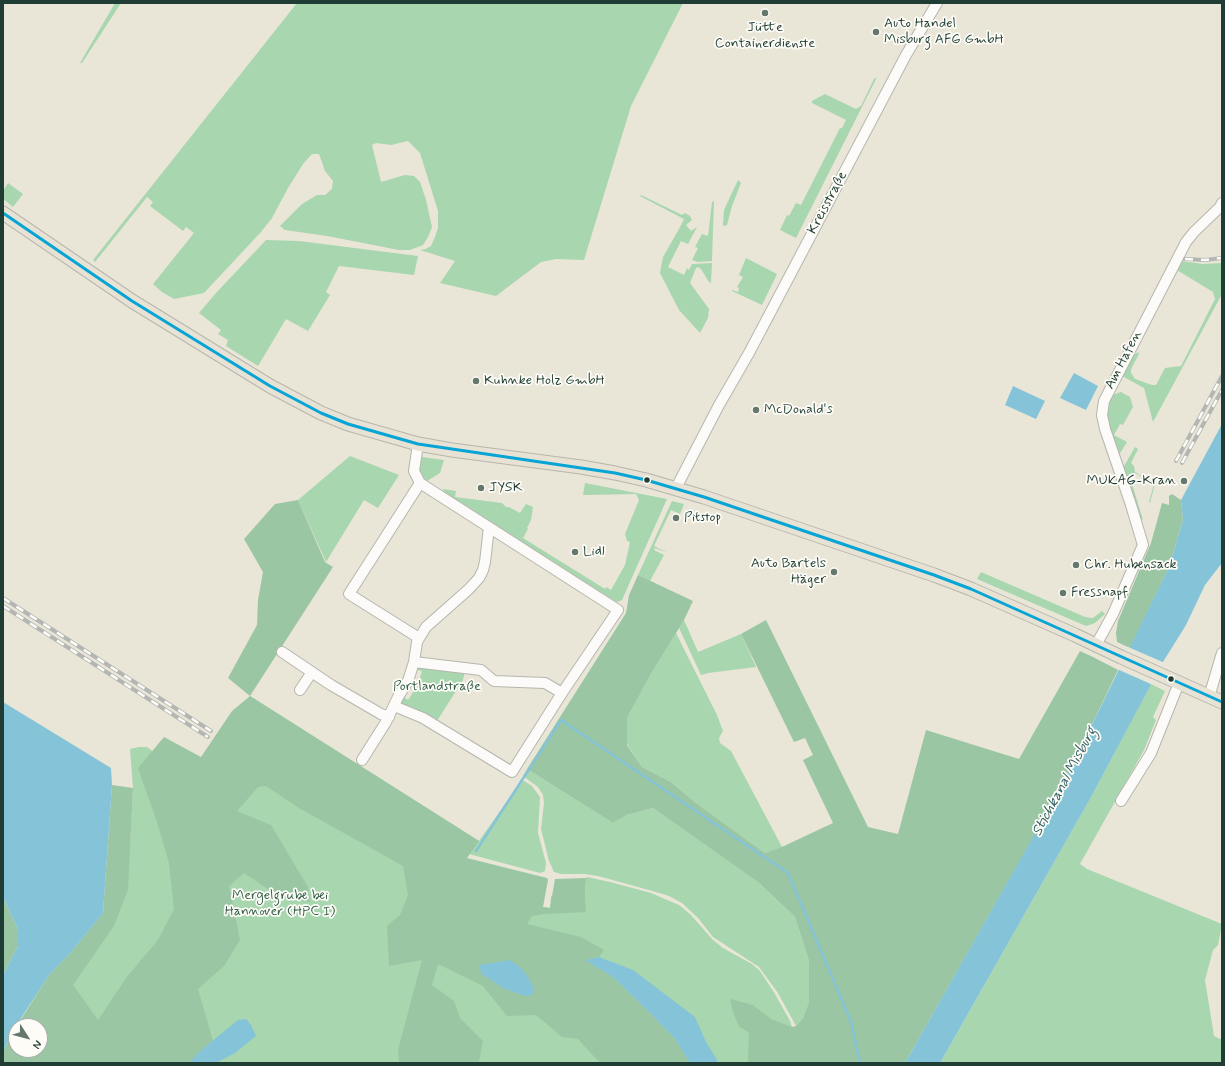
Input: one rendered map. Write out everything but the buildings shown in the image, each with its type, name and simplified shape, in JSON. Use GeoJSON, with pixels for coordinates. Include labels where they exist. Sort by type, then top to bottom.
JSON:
{"type":"FeatureCollection","features":[{"type":"Feature","properties":{"kind":"main road"},"geometry":{"type":"LineString","coordinates":[[3,213],[111,288],[270,386],[314,410],[348,424],[418,444],[581,467],[616,473],[676,488],[934,575],[1027,614],[1222,702]]}},
{"type":"Feature","properties":{"kind":"street","name":"Kreisstraße"},"geometry":{"type":"LineString","coordinates":[[676,488],[906,55],[937,3]]}},
{"type":"Feature","properties":{"kind":"street","name":"Am Hafen"},"geometry":{"type":"LineString","coordinates":[[1096,645],[1113,614],[1143,544],[1105,429],[1102,415],[1104,401],[1186,242],[1194,232],[1220,207],[1222,203]]}},
{"type":"Feature","properties":{"kind":"street"},"geometry":{"type":"LineString","coordinates":[[394,706],[423,718],[512,772],[562,693],[618,610],[420,482],[414,471],[418,444]]}},
{"type":"Feature","properties":{"kind":"street"},"geometry":{"type":"LineString","coordinates":[[419,638],[349,594],[420,482]]}},
{"type":"Feature","properties":{"kind":"street"},"geometry":{"type":"LineString","coordinates":[[362,760],[389,717],[408,681],[414,662],[417,642],[426,627],[469,589],[483,570],[489,527]]}},
{"type":"Feature","properties":{"kind":"street"},"geometry":{"type":"LineString","coordinates":[[282,652],[381,714],[389,717]]}},
{"type":"Feature","properties":{"kind":"street"},"geometry":{"type":"LineString","coordinates":[[1209,697],[1222,653]]}},
{"type":"Feature","properties":{"kind":"street"},"geometry":{"type":"LineString","coordinates":[[414,662],[481,670],[494,681],[545,682],[562,693]]}},
{"type":"Feature","properties":{"kind":"street"},"geometry":{"type":"LineString","coordinates":[[300,690],[312,672]]}},
{"type":"Feature","properties":{"kind":"street"},"geometry":{"type":"LineString","coordinates":[[1121,801],[1151,753],[1179,683]]}},
{"type":"Feature","properties":{"kind":"green space"},"geometry":{"type":"Polygon","coordinates":[[[115,3],[121,3],[82,63],[80,63],[115,3]]]}},
{"type":"Feature","properties":{"kind":"green space"},"geometry":{"type":"Polygon","coordinates":[[[297,3],[683,3],[631,106],[584,260],[556,259],[541,262],[496,296],[440,283],[455,261],[420,250],[431,246],[438,228],[438,211],[420,153],[408,141],[391,145],[376,143],[372,145],[381,182],[405,175],[414,176],[420,182],[432,227],[423,245],[410,250],[399,250],[327,236],[285,230],[280,226],[302,204],[317,195],[325,195],[332,189],[333,181],[325,171],[319,154],[312,154],[303,164],[288,188],[272,218],[261,232],[204,293],[174,299],[162,292],[153,284],[194,233],[186,227],[183,231],[150,206],[153,202],[147,197],[95,262],[93,260],[297,3]]]}},
{"type":"Feature","properties":{"kind":"green space"},"geometry":{"type":"Polygon","coordinates":[[[877,77],[796,238],[780,230],[787,215],[789,216],[796,203],[801,205],[840,128],[842,128],[846,120],[812,103],[812,101],[825,94],[856,109],[861,106],[874,79],[877,77]]]}},
{"type":"Feature","properties":{"kind":"green space"},"geometry":{"type":"Polygon","coordinates":[[[738,180],[741,183],[732,206],[727,225],[724,226],[724,210],[738,180]]]}},
{"type":"Feature","properties":{"kind":"green space"},"geometry":{"type":"Polygon","coordinates":[[[8,183],[23,194],[13,207],[3,199],[3,191],[8,183]]]}},
{"type":"Feature","properties":{"kind":"green space"},"geometry":{"type":"Polygon","coordinates":[[[641,195],[682,215],[685,213],[690,216],[692,220],[686,225],[691,231],[697,227],[688,244],[681,241],[668,267],[684,275],[687,268],[689,270],[692,264],[712,263],[711,283],[698,267],[696,268],[690,283],[709,309],[708,318],[700,333],[679,310],[660,273],[663,257],[684,219],[640,196],[641,195]]]}},
{"type":"Feature","properties":{"kind":"green space"},"geometry":{"type":"Polygon","coordinates":[[[714,201],[712,261],[698,262],[692,260],[698,248],[695,247],[702,234],[708,236],[712,202],[714,201]]]}},
{"type":"Feature","properties":{"kind":"green space"},"geometry":{"type":"Polygon","coordinates":[[[266,240],[299,241],[418,256],[414,275],[339,266],[326,292],[330,295],[308,331],[286,319],[258,366],[226,346],[228,340],[218,334],[221,330],[199,313],[266,240]]]}},
{"type":"Feature","properties":{"kind":"green space"},"geometry":{"type":"Polygon","coordinates":[[[746,258],[777,274],[762,305],[732,291],[738,292],[739,288],[737,287],[743,277],[739,275],[746,258]]]}},
{"type":"Feature","properties":{"kind":"green space"},"geometry":{"type":"Polygon","coordinates":[[[1181,261],[1203,264],[1222,263],[1222,294],[1153,422],[1144,388],[1122,376],[1133,356],[1138,352],[1139,354],[1131,369],[1131,373],[1135,379],[1152,385],[1156,385],[1165,368],[1181,366],[1215,299],[1213,292],[1177,270],[1181,261]]]}},
{"type":"Feature","properties":{"kind":"green space"},"geometry":{"type":"Polygon","coordinates":[[[1121,392],[1130,397],[1133,407],[1123,425],[1120,424],[1114,435],[1127,442],[1119,455],[1107,414],[1112,395],[1121,392]]]}},
{"type":"Feature","properties":{"kind":"green space"},"geometry":{"type":"Polygon","coordinates":[[[1135,447],[1138,449],[1131,463],[1134,466],[1135,472],[1155,484],[1150,503],[1154,484],[1135,473],[1132,475],[1129,474],[1143,520],[1140,518],[1123,468],[1135,447]]]}},
{"type":"Feature","properties":{"kind":"green space"},"geometry":{"type":"Polygon","coordinates":[[[350,456],[399,475],[378,508],[364,500],[326,562],[298,500],[350,456]]]}},
{"type":"Feature","properties":{"kind":"green space"},"geometry":{"type":"Polygon","coordinates":[[[422,457],[444,460],[440,473],[427,481],[420,474],[419,470],[419,463],[422,457]]]}},
{"type":"Feature","properties":{"kind":"green space"},"geometry":{"type":"Polygon","coordinates":[[[585,483],[667,499],[622,600],[617,602],[445,496],[443,489],[456,491],[455,497],[502,503],[506,507],[520,513],[526,504],[533,507],[531,520],[523,538],[605,589],[606,587],[611,590],[625,565],[630,542],[627,541],[625,534],[639,500],[636,494],[583,495],[585,483]]]}},
{"type":"Feature","properties":{"kind":"green space"},"geometry":{"type":"Polygon","coordinates":[[[1172,494],[1181,500],[1183,520],[1169,567],[1130,648],[1117,642],[1116,633],[1118,621],[1151,543],[1162,503],[1169,505],[1169,496],[1172,494]]]}},
{"type":"Feature","properties":{"kind":"green space"},"geometry":{"type":"Polygon","coordinates":[[[298,500],[325,562],[333,567],[250,696],[228,678],[257,625],[258,600],[263,572],[244,539],[275,504],[298,500]]]}},
{"type":"Feature","properties":{"kind":"green space"},"geometry":{"type":"Polygon","coordinates":[[[672,501],[684,504],[680,514],[671,510],[654,546],[668,553],[655,548],[654,550],[664,555],[650,581],[638,575],[672,501]]]}},
{"type":"Feature","properties":{"kind":"green space"},"geometry":{"type":"Polygon","coordinates":[[[981,572],[1085,617],[1093,618],[1102,611],[1105,614],[1095,623],[1086,626],[977,579],[981,572]]]}},
{"type":"Feature","properties":{"kind":"green space"},"geometry":{"type":"Polygon","coordinates":[[[638,575],[693,601],[684,620],[651,674],[627,718],[627,745],[642,767],[671,782],[696,803],[765,853],[784,846],[833,823],[803,760],[813,755],[805,738],[794,742],[741,634],[766,620],[868,827],[898,834],[926,730],[1019,759],[1080,651],[1118,670],[1063,785],[905,1063],[748,1063],[749,1032],[739,1027],[730,999],[753,1005],[771,1019],[792,1027],[796,1026],[803,1018],[809,1002],[809,961],[795,917],[759,883],[653,808],[627,815],[613,823],[527,769],[626,613],[629,595],[638,575]]]}},
{"type":"Feature","properties":{"kind":"green space"},"geometry":{"type":"Polygon","coordinates":[[[684,620],[698,652],[741,634],[756,667],[701,675],[679,628],[684,620]]]}},
{"type":"Feature","properties":{"kind":"green space"},"geometry":{"type":"Polygon","coordinates":[[[676,633],[717,715],[723,731],[719,738],[720,743],[731,751],[782,847],[765,853],[696,803],[671,782],[642,767],[627,744],[627,718],[676,633]]]}},
{"type":"Feature","properties":{"kind":"green space","name":"Portlandstraße"},"geometry":{"type":"Polygon","coordinates":[[[418,667],[465,671],[463,680],[437,721],[401,704],[403,696],[408,700],[418,685],[422,671],[417,670],[418,667]]]}},
{"type":"Feature","properties":{"kind":"green space"},"geometry":{"type":"Polygon","coordinates":[[[1151,684],[1165,691],[1153,717],[1156,720],[1144,750],[1080,864],[1087,869],[1222,924],[1218,945],[1213,950],[1205,980],[1214,1036],[1222,1040],[1222,1063],[940,1063],[1090,799],[1151,684]]]}},
{"type":"Feature","properties":{"kind":"green space","name":"Mergelgrube bei Hannover (HPC I)"},"geometry":{"type":"Polygon","coordinates":[[[250,696],[479,841],[521,779],[532,786],[540,797],[538,833],[546,863],[545,871],[540,873],[469,854],[462,866],[543,907],[550,908],[551,896],[585,899],[587,877],[651,893],[679,905],[690,914],[713,940],[723,948],[752,964],[760,971],[775,994],[792,1027],[815,1063],[3,1063],[3,1052],[8,1042],[8,1058],[48,1058],[48,1018],[22,1018],[49,975],[73,950],[103,913],[130,843],[133,788],[130,749],[147,747],[166,761],[202,765],[250,696]]]}},
{"type":"Feature","properties":{"kind":"green space"},"geometry":{"type":"Polygon","coordinates":[[[250,696],[479,841],[467,858],[547,878],[548,880],[543,907],[550,908],[555,879],[586,878],[586,912],[532,916],[527,924],[581,937],[604,950],[599,957],[586,960],[613,977],[650,1013],[675,1039],[690,1063],[600,1063],[578,1039],[562,1037],[536,1015],[507,1016],[483,986],[438,964],[432,985],[454,1001],[460,1018],[483,1041],[479,1062],[399,1063],[398,1050],[422,960],[389,966],[387,926],[400,915],[408,895],[403,866],[299,808],[266,786],[258,787],[237,811],[271,825],[308,887],[310,902],[283,899],[244,873],[229,886],[240,940],[224,966],[198,989],[213,1041],[200,1051],[189,1063],[3,1063],[3,1052],[8,1042],[8,1058],[48,1058],[48,1018],[22,1018],[49,975],[73,950],[103,913],[112,785],[133,788],[128,890],[114,926],[73,985],[98,1020],[126,978],[158,940],[174,909],[169,863],[157,822],[138,768],[164,737],[201,757],[232,711],[250,696]]]}},
{"type":"Feature","properties":{"kind":"green space"},"geometry":{"type":"Polygon","coordinates":[[[527,769],[613,823],[627,815],[653,808],[759,883],[795,917],[809,961],[809,1002],[803,1018],[796,1026],[778,993],[759,967],[713,937],[698,918],[682,903],[669,896],[598,876],[585,874],[561,874],[554,872],[549,861],[541,829],[544,803],[543,795],[538,787],[523,776],[527,769]]]}},
{"type":"Feature","properties":{"kind":"green space"},"geometry":{"type":"Polygon","coordinates":[[[3,897],[18,930],[18,946],[3,975],[3,897]]]}},
{"type":"Feature","properties":{"kind":"water"},"geometry":{"type":"Polygon","coordinates":[[[1074,373],[1098,386],[1086,410],[1060,398],[1074,373]]]}},
{"type":"Feature","properties":{"kind":"water"},"geometry":{"type":"Polygon","coordinates":[[[1013,386],[1045,401],[1036,419],[1005,405],[1013,386]]]}},
{"type":"Feature","properties":{"kind":"water","name":"Stichkanal Misburg"},"geometry":{"type":"Polygon","coordinates":[[[1222,424],[1222,563],[1205,585],[1186,625],[1163,662],[1090,799],[940,1063],[905,1063],[1063,784],[1169,567],[1183,520],[1181,500],[1222,424]]]}},
{"type":"Feature","properties":{"kind":"water"},"geometry":{"type":"Polygon","coordinates":[[[3,702],[111,768],[112,785],[103,913],[73,950],[49,975],[21,1018],[8,1018],[8,1042],[3,1052],[3,975],[18,946],[18,930],[3,897],[3,702]]]}},
{"type":"Feature","properties":{"kind":"water"},"geometry":{"type":"Polygon","coordinates":[[[599,957],[633,970],[695,1017],[706,1042],[717,1060],[717,1063],[690,1063],[675,1039],[650,1013],[613,977],[585,960],[599,957]]]}},
{"type":"Feature","properties":{"kind":"water"},"geometry":{"type":"Polygon","coordinates":[[[510,960],[520,967],[528,977],[534,989],[534,992],[531,995],[524,996],[503,988],[482,975],[479,965],[510,960]]]}},
{"type":"Feature","properties":{"kind":"water"},"geometry":{"type":"Polygon","coordinates":[[[246,1019],[251,1025],[256,1036],[235,1053],[216,1063],[189,1063],[200,1051],[238,1020],[246,1019]]]}},
{"type":"Feature","properties":{"kind":"pier"},"geometry":{"type":"Polygon","coordinates":[[[1128,647],[1165,663],[1153,685],[1117,669],[1128,647]]]}},
{"type":"Feature","properties":{"kind":"waterway"},"geometry":{"type":"LineString","coordinates":[[476,851],[561,720],[788,873],[851,1022],[860,1063]]}},
{"type":"Feature","properties":{"kind":"railway"},"geometry":{"type":"LineString","coordinates":[[1185,259],[1205,260],[1222,258]]}},
{"type":"Feature","properties":{"kind":"railway"},"geometry":{"type":"LineString","coordinates":[[1176,461],[1222,376]]}},
{"type":"Feature","properties":{"kind":"railway"},"geometry":{"type":"LineString","coordinates":[[1182,463],[1222,390]]}},
{"type":"Feature","properties":{"kind":"railway"},"geometry":{"type":"LineString","coordinates":[[3,598],[211,731]]}},
{"type":"Feature","properties":{"kind":"railway"},"geometry":{"type":"LineString","coordinates":[[3,606],[208,737]]}},
{"type":"Feature","properties":{"kind":"transit line"},"geometry":{"type":"LineString","coordinates":[[3,213],[132,301],[270,386],[321,413],[348,424],[418,444],[615,473],[646,480],[704,497],[971,589],[1222,702]]}},
{"type":"Feature","properties":{"kind":"place","name":"Jütte Containerdienste"},"geometry":{"type":"Point","coordinates":[765,13]}},
{"type":"Feature","properties":{"kind":"place","name":"Auto Handel Misburg AFG GmbH"},"geometry":{"type":"Point","coordinates":[876,32]}},
{"type":"Feature","properties":{"kind":"place","name":"Kuhnke Holz GmbH"},"geometry":{"type":"Point","coordinates":[476,381]}},
{"type":"Feature","properties":{"kind":"place","name":"McDonald's"},"geometry":{"type":"Point","coordinates":[756,410]}},
{"type":"Feature","properties":{"kind":"place","name":"MUKAG-Kran"},"geometry":{"type":"Point","coordinates":[1184,481]}},
{"type":"Feature","properties":{"kind":"place","name":"JYSK"},"geometry":{"type":"Point","coordinates":[481,488]}},
{"type":"Feature","properties":{"kind":"place","name":"Pitstop"},"geometry":{"type":"Point","coordinates":[676,518]}},
{"type":"Feature","properties":{"kind":"place","name":"Lidl"},"geometry":{"type":"Point","coordinates":[575,552]}},
{"type":"Feature","properties":{"kind":"place","name":"Chr. Hubensack"},"geometry":{"type":"Point","coordinates":[1076,565]}},
{"type":"Feature","properties":{"kind":"place","name":"Auto Bartels Häger"},"geometry":{"type":"Point","coordinates":[834,572]}},
{"type":"Feature","properties":{"kind":"place","name":"Fressnapf"},"geometry":{"type":"Point","coordinates":[1063,593]}}]}
